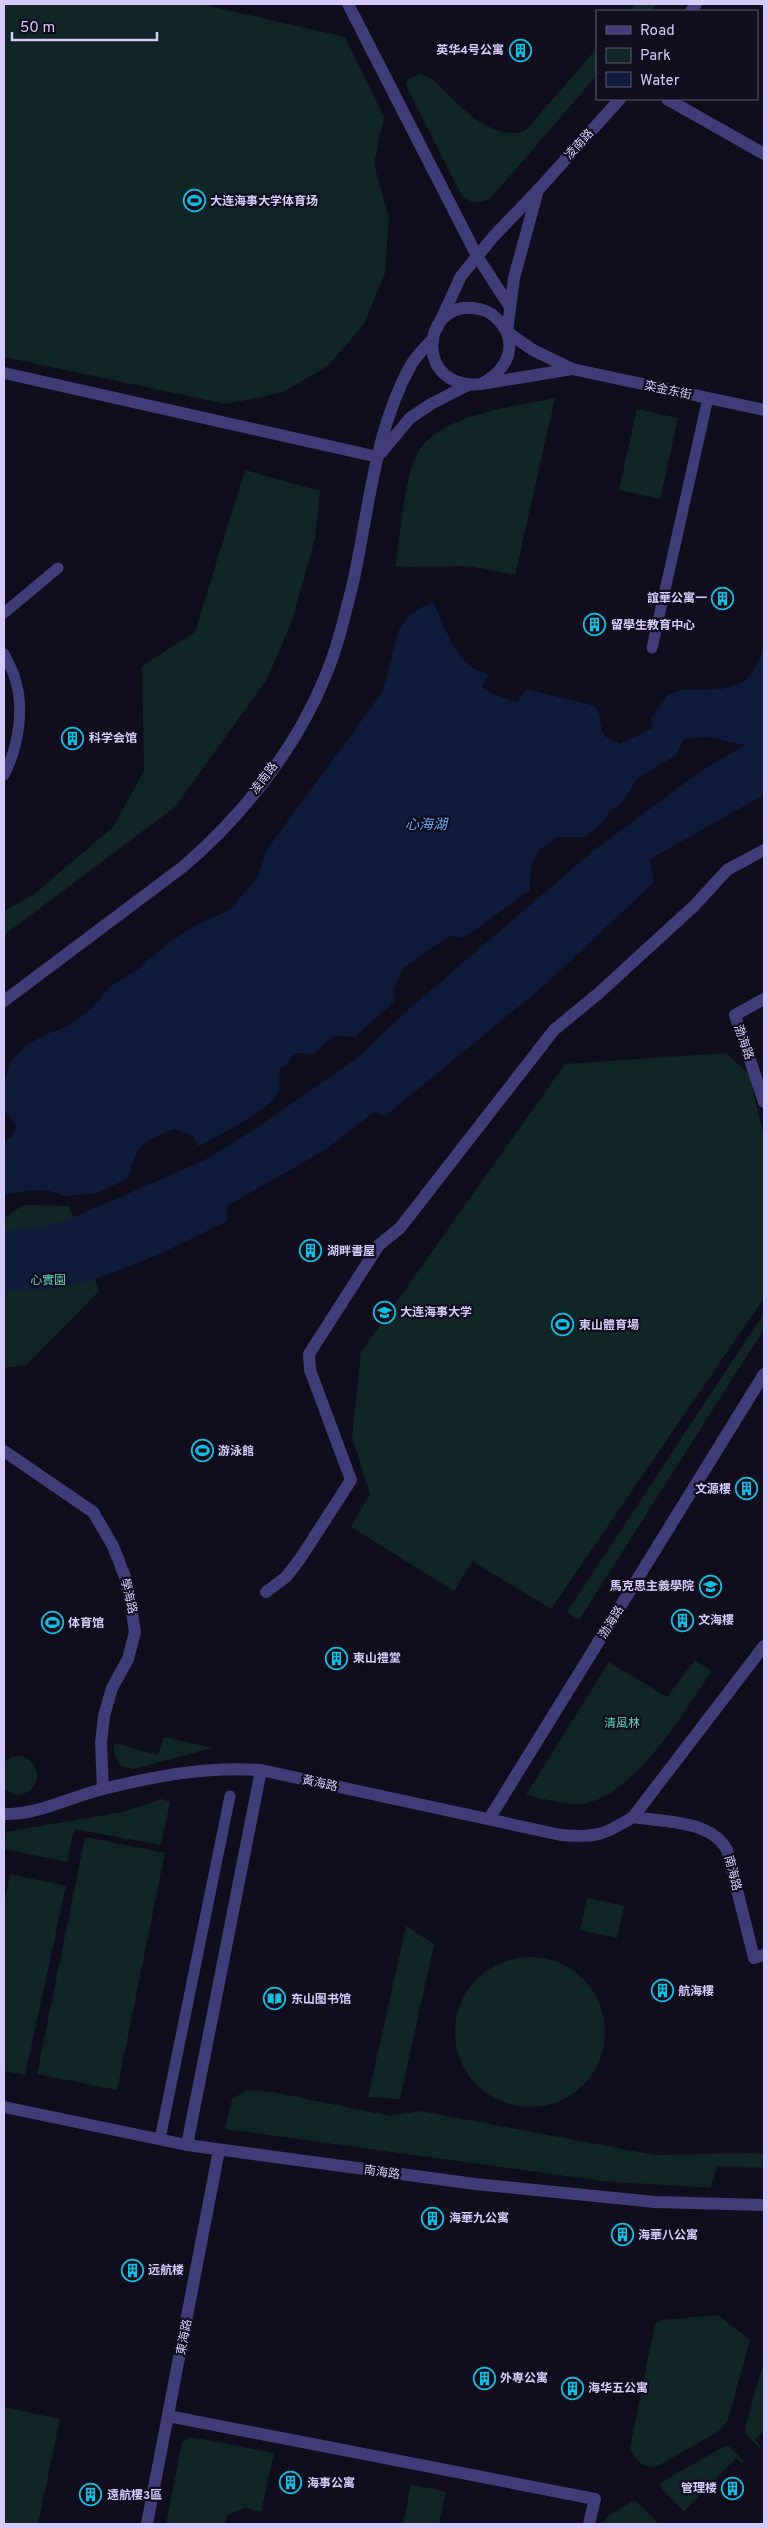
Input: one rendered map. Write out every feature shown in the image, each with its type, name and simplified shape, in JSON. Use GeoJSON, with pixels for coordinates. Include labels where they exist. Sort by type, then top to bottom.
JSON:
{"type":"FeatureCollection","features":[{"type":"Feature","properties":{"kind":"street"},"geometry":{"type":"LineString","coordinates":[[348,4],[477,256],[510,307]]}},
{"type":"Feature","properties":{"kind":"street","name":"凌南路"},"geometry":{"type":"LineString","coordinates":[[4,1000],[184,866],[204,849],[242,807],[283,752],[309,712],[326,677],[340,633],[378,457],[392,405],[411,363],[435,333],[461,276],[619,100]]}},
{"type":"Feature","properties":{"kind":"street"},"geometry":{"type":"LineString","coordinates":[[668,100],[764,154]]}},
{"type":"Feature","properties":{"kind":"street"},"geometry":{"type":"LineString","coordinates":[[481,384],[498,374],[508,357],[509,344],[507,332],[514,278],[538,190]]}},
{"type":"Feature","properties":{"kind":"street"},"geometry":{"type":"LineString","coordinates":[[468,386],[455,382],[444,375],[436,365],[432,352],[435,333],[445,318],[455,311],[467,308],[480,309],[491,313],[500,321],[507,332],[534,350],[572,369]]}},
{"type":"Feature","properties":{"kind":"street"},"geometry":{"type":"LineString","coordinates":[[4,373],[378,457],[410,418],[431,404],[468,386],[572,369]]}},
{"type":"Feature","properties":{"kind":"street","name":"栾金东街"},"geometry":{"type":"LineString","coordinates":[[572,369],[764,410]]}},
{"type":"Feature","properties":{"kind":"street"},"geometry":{"type":"LineString","coordinates":[[652,648],[708,398]]}},
{"type":"Feature","properties":{"kind":"street"},"geometry":{"type":"LineString","coordinates":[[4,613],[58,568]]}},
{"type":"Feature","properties":{"kind":"street"},"geometry":{"type":"LineString","coordinates":[[4,654],[15,679],[20,707],[13,751],[4,775]]}},
{"type":"Feature","properties":{"kind":"street"},"geometry":{"type":"LineString","coordinates":[[266,1592],[286,1577],[300,1559],[351,1480],[310,1370],[309,1354],[379,1245],[400,1228],[554,1030],[695,905],[727,870],[764,850]]}},
{"type":"Feature","properties":{"kind":"street","name":"渤海路"},"geometry":{"type":"LineString","coordinates":[[764,999],[735,1015],[764,1102]]}},
{"type":"Feature","properties":{"kind":"street","name":"渤海路"},"geometry":{"type":"LineString","coordinates":[[489,1820],[764,1374]]}},
{"type":"Feature","properties":{"kind":"street","name":"學海路"},"geometry":{"type":"LineString","coordinates":[[4,1451],[93,1512],[113,1546],[127,1582],[135,1632],[128,1659],[112,1688],[104,1716],[101,1743],[102,1789]]}},
{"type":"Feature","properties":{"kind":"street"},"geometry":{"type":"LineString","coordinates":[[634,1817],[764,1646]]}},
{"type":"Feature","properties":{"kind":"street","name":"黃海路"},"geometry":{"type":"LineString","coordinates":[[4,1814],[20,1814],[102,1789],[197,1770],[229,1768],[262,1770],[560,1835],[586,1837],[607,1834],[634,1817]]}},
{"type":"Feature","properties":{"kind":"street"},"geometry":{"type":"LineString","coordinates":[[187,2145],[262,1770]]}},
{"type":"Feature","properties":{"kind":"street"},"geometry":{"type":"LineString","coordinates":[[160,2139],[230,1796]]}},
{"type":"Feature","properties":{"kind":"street","name":"南海路"},"geometry":{"type":"LineString","coordinates":[[634,1817],[710,1831],[721,1839],[727,1850],[754,1958],[764,1955]]}},
{"type":"Feature","properties":{"kind":"street","name":"南海路"},"geometry":{"type":"LineString","coordinates":[[4,2107],[187,2145],[520,2189],[655,2202],[764,2205]]}},
{"type":"Feature","properties":{"kind":"street","name":"東海路"},"geometry":{"type":"LineString","coordinates":[[147,2524],[219,2150]]}},
{"type":"Feature","properties":{"kind":"street"},"geometry":{"type":"LineString","coordinates":[[168,2416],[595,2499],[590,2524]]}},
{"type":"Feature","properties":{"kind":"green space","name":"大连海事大学体育场"},"geometry":{"type":"Polygon","coordinates":[[[4,4],[201,4],[345,37],[384,117],[374,164],[389,218],[385,273],[364,324],[328,366],[281,393],[226,404],[4,357],[4,4]]]}},
{"type":"Feature","properties":{"kind":"green space"},"geometry":{"type":"Polygon","coordinates":[[[635,4],[657,4],[652,10],[630,10],[635,4]]]}},
{"type":"Feature","properties":{"kind":"green space"},"geometry":{"type":"Polygon","coordinates":[[[596,49],[596,76],[490,199],[482,202],[472,202],[461,194],[406,85],[408,79],[421,74],[431,78],[473,117],[498,131],[511,133],[525,131],[596,49]]]}},
{"type":"Feature","properties":{"kind":"green space"},"geometry":{"type":"Polygon","coordinates":[[[555,398],[515,575],[469,566],[395,567],[409,478],[417,454],[427,440],[459,421],[478,414],[555,398]]]}},
{"type":"Feature","properties":{"kind":"green space"},"geometry":{"type":"Polygon","coordinates":[[[637,409],[678,418],[660,499],[619,490],[637,409]]]}},
{"type":"Feature","properties":{"kind":"green space"},"geometry":{"type":"Polygon","coordinates":[[[245,470],[320,491],[315,538],[292,621],[267,679],[175,807],[4,935],[4,911],[33,895],[113,827],[144,771],[142,666],[195,632],[245,470]]]}},
{"type":"Feature","properties":{"kind":"green space","name":"東山體育場"},"geometry":{"type":"Polygon","coordinates":[[[726,1053],[749,1074],[764,1137],[764,1298],[551,1609],[472,1561],[454,1591],[351,1527],[370,1494],[352,1437],[361,1352],[565,1064],[726,1053]]]}},
{"type":"Feature","properties":{"kind":"green space","name":"心實園"},"geometry":{"type":"Polygon","coordinates":[[[23,1205],[69,1206],[99,1291],[26,1365],[4,1368],[4,1218],[23,1205]]]}},
{"type":"Feature","properties":{"kind":"green space"},"geometry":{"type":"Polygon","coordinates":[[[764,1313],[764,1329],[579,1620],[567,1612],[764,1313]]]}},
{"type":"Feature","properties":{"kind":"green space","name":"清風林"},"geometry":{"type":"Polygon","coordinates":[[[695,1660],[712,1671],[672,1730],[637,1771],[618,1788],[599,1799],[579,1804],[526,1795],[609,1662],[667,1697],[695,1660]]]}},
{"type":"Feature","properties":{"kind":"green space"},"geometry":{"type":"Polygon","coordinates":[[[164,1737],[213,1748],[133,1769],[120,1765],[114,1754],[114,1743],[158,1755],[164,1737]]]}},
{"type":"Feature","properties":{"kind":"green space"},"geometry":{"type":"Polygon","coordinates":[[[23,1756],[35,1766],[37,1779],[35,1785],[30,1790],[16,1795],[4,1789],[4,1762],[11,1757],[23,1756]]]}},
{"type":"Feature","properties":{"kind":"green space"},"geometry":{"type":"Polygon","coordinates":[[[162,1799],[170,1802],[161,1845],[74,1829],[67,1862],[4,1849],[6,1832],[122,1812],[162,1799]]]}},
{"type":"Feature","properties":{"kind":"green space"},"geometry":{"type":"Polygon","coordinates":[[[85,1837],[165,1853],[117,2090],[37,2074],[85,1837]]]}},
{"type":"Feature","properties":{"kind":"green space"},"geometry":{"type":"Polygon","coordinates":[[[10,1874],[66,1886],[25,2075],[4,2071],[4,1904],[10,1874]]]}},
{"type":"Feature","properties":{"kind":"green space"},"geometry":{"type":"Polygon","coordinates":[[[587,1898],[624,1906],[617,1938],[580,1930],[587,1898]]]}},
{"type":"Feature","properties":{"kind":"green space"},"geometry":{"type":"Polygon","coordinates":[[[406,1926],[434,1944],[400,2099],[368,2097],[406,1926]]]}},
{"type":"Feature","properties":{"kind":"green space"},"geometry":{"type":"Polygon","coordinates":[[[530,1957],[545,1958],[559,1963],[583,1979],[599,2003],[604,2017],[604,2047],[599,2061],[583,2085],[559,2101],[545,2106],[530,2107],[515,2106],[501,2101],[477,2085],[461,2061],[456,2047],[455,2032],[456,2017],[461,2003],[477,1979],[501,1963],[515,1958],[530,1957]]]}},
{"type":"Feature","properties":{"kind":"green space"},"geometry":{"type":"Polygon","coordinates":[[[248,2090],[273,2092],[390,2116],[420,2111],[655,2155],[764,2153],[764,2168],[717,2166],[711,2188],[602,2181],[225,2129],[232,2099],[248,2090]]]}},
{"type":"Feature","properties":{"kind":"green space"},"geometry":{"type":"Polygon","coordinates":[[[718,2315],[750,2340],[728,2420],[719,2431],[658,2466],[644,2465],[635,2457],[630,2448],[655,2324],[662,2320],[718,2315]]]}},
{"type":"Feature","properties":{"kind":"green space"},"geometry":{"type":"Polygon","coordinates":[[[764,2360],[764,2430],[755,2440],[761,2447],[759,2448],[746,2434],[746,2425],[764,2360]]]}},
{"type":"Feature","properties":{"kind":"green space"},"geometry":{"type":"Polygon","coordinates":[[[4,2407],[60,2419],[38,2524],[4,2524],[4,2407]]]}},
{"type":"Feature","properties":{"kind":"green space"},"geometry":{"type":"Polygon","coordinates":[[[191,2437],[274,2453],[261,2512],[245,2508],[227,2515],[225,2524],[166,2524],[182,2442],[191,2437]]]}},
{"type":"Feature","properties":{"kind":"green space"},"geometry":{"type":"Polygon","coordinates":[[[725,2446],[730,2447],[744,2462],[742,2464],[736,2458],[684,2511],[660,2487],[660,2483],[725,2446]]]}},
{"type":"Feature","properties":{"kind":"green space"},"geometry":{"type":"Polygon","coordinates":[[[411,2484],[446,2492],[439,2524],[403,2524],[411,2484]]]}},
{"type":"Feature","properties":{"kind":"green space"},"geometry":{"type":"Polygon","coordinates":[[[632,2501],[636,2501],[659,2524],[603,2524],[607,2517],[632,2501]]]}},
{"type":"Feature","properties":{"kind":"water","name":"心海湖"},"geometry":{"type":"Polygon","coordinates":[[[434,603],[450,638],[466,663],[479,671],[489,674],[482,686],[493,694],[517,702],[526,689],[595,706],[607,738],[620,744],[653,728],[651,719],[668,694],[681,690],[721,689],[744,682],[754,670],[764,648],[764,795],[650,859],[654,882],[546,984],[384,1117],[375,1111],[325,1150],[227,1206],[227,1221],[138,1263],[91,1280],[42,1290],[4,1289],[4,1232],[60,1223],[203,1161],[252,1131],[357,1058],[409,1009],[593,851],[699,772],[745,745],[706,737],[684,739],[676,755],[637,779],[623,802],[609,812],[604,821],[585,837],[558,837],[540,849],[531,867],[530,890],[464,938],[449,936],[402,969],[394,989],[395,1001],[355,1037],[333,1036],[314,1054],[294,1053],[287,1064],[280,1069],[279,1089],[274,1098],[256,1114],[243,1122],[198,1146],[193,1136],[174,1129],[154,1138],[142,1146],[138,1152],[128,1179],[93,1194],[63,1196],[50,1191],[32,1190],[4,1195],[4,1142],[12,1137],[16,1125],[4,1110],[4,1086],[10,1062],[24,1047],[46,1034],[66,1027],[90,1010],[111,986],[137,970],[168,943],[198,924],[230,910],[258,876],[266,851],[383,691],[398,632],[407,617],[424,606],[434,603]]]}},
{"type":"Feature","properties":{"kind":"place","name":"英华4号公寓"},"geometry":{"type":"Point","coordinates":[520,50]}},
{"type":"Feature","properties":{"kind":"place","name":"大连海事大学体育场"},"geometry":{"type":"Point","coordinates":[194,201]}},
{"type":"Feature","properties":{"kind":"place","name":"誼華公寓一"},"geometry":{"type":"Point","coordinates":[723,598]}},
{"type":"Feature","properties":{"kind":"place","name":"留學生教育中心"},"geometry":{"type":"Point","coordinates":[595,625]}},
{"type":"Feature","properties":{"kind":"place","name":"科学会馆"},"geometry":{"type":"Point","coordinates":[73,738]}},
{"type":"Feature","properties":{"kind":"place","name":"湖畔書屋"},"geometry":{"type":"Point","coordinates":[311,1251]}},
{"type":"Feature","properties":{"kind":"place","name":"大连海事大学"},"geometry":{"type":"Point","coordinates":[384,1312]}},
{"type":"Feature","properties":{"kind":"place","name":"東山體育場"},"geometry":{"type":"Point","coordinates":[563,1325]}},
{"type":"Feature","properties":{"kind":"place","name":"游泳館"},"geometry":{"type":"Point","coordinates":[202,1451]}},
{"type":"Feature","properties":{"kind":"place","name":"文源樓"},"geometry":{"type":"Point","coordinates":[747,1489]}},
{"type":"Feature","properties":{"kind":"place","name":"馬克思主義學院"},"geometry":{"type":"Point","coordinates":[710,1586]}},
{"type":"Feature","properties":{"kind":"place","name":"文海樓"},"geometry":{"type":"Point","coordinates":[682,1620]}},
{"type":"Feature","properties":{"kind":"place","name":"体育馆"},"geometry":{"type":"Point","coordinates":[52,1623]}},
{"type":"Feature","properties":{"kind":"place","name":"東山禮堂"},"geometry":{"type":"Point","coordinates":[337,1658]}},
{"type":"Feature","properties":{"kind":"place","name":"航海樓"},"geometry":{"type":"Point","coordinates":[662,1991]}},
{"type":"Feature","properties":{"kind":"place","name":"东山图书馆"},"geometry":{"type":"Point","coordinates":[275,1999]}},
{"type":"Feature","properties":{"kind":"place","name":"海華九公寓"},"geometry":{"type":"Point","coordinates":[433,2218]}},
{"type":"Feature","properties":{"kind":"place","name":"海華八公寓"},"geometry":{"type":"Point","coordinates":[622,2235]}},
{"type":"Feature","properties":{"kind":"place","name":"远航楼"},"geometry":{"type":"Point","coordinates":[132,2270]}},
{"type":"Feature","properties":{"kind":"place","name":"外專公寓"},"geometry":{"type":"Point","coordinates":[484,2378]}},
{"type":"Feature","properties":{"kind":"place","name":"海华五公寓"},"geometry":{"type":"Point","coordinates":[572,2388]}},
{"type":"Feature","properties":{"kind":"place","name":"海事公寓"},"geometry":{"type":"Point","coordinates":[291,2483]}},
{"type":"Feature","properties":{"kind":"place","name":"管理楼"},"geometry":{"type":"Point","coordinates":[733,2488]}},
{"type":"Feature","properties":{"kind":"place","name":"遠航樓3區"},"geometry":{"type":"Point","coordinates":[91,2495]}}]}
